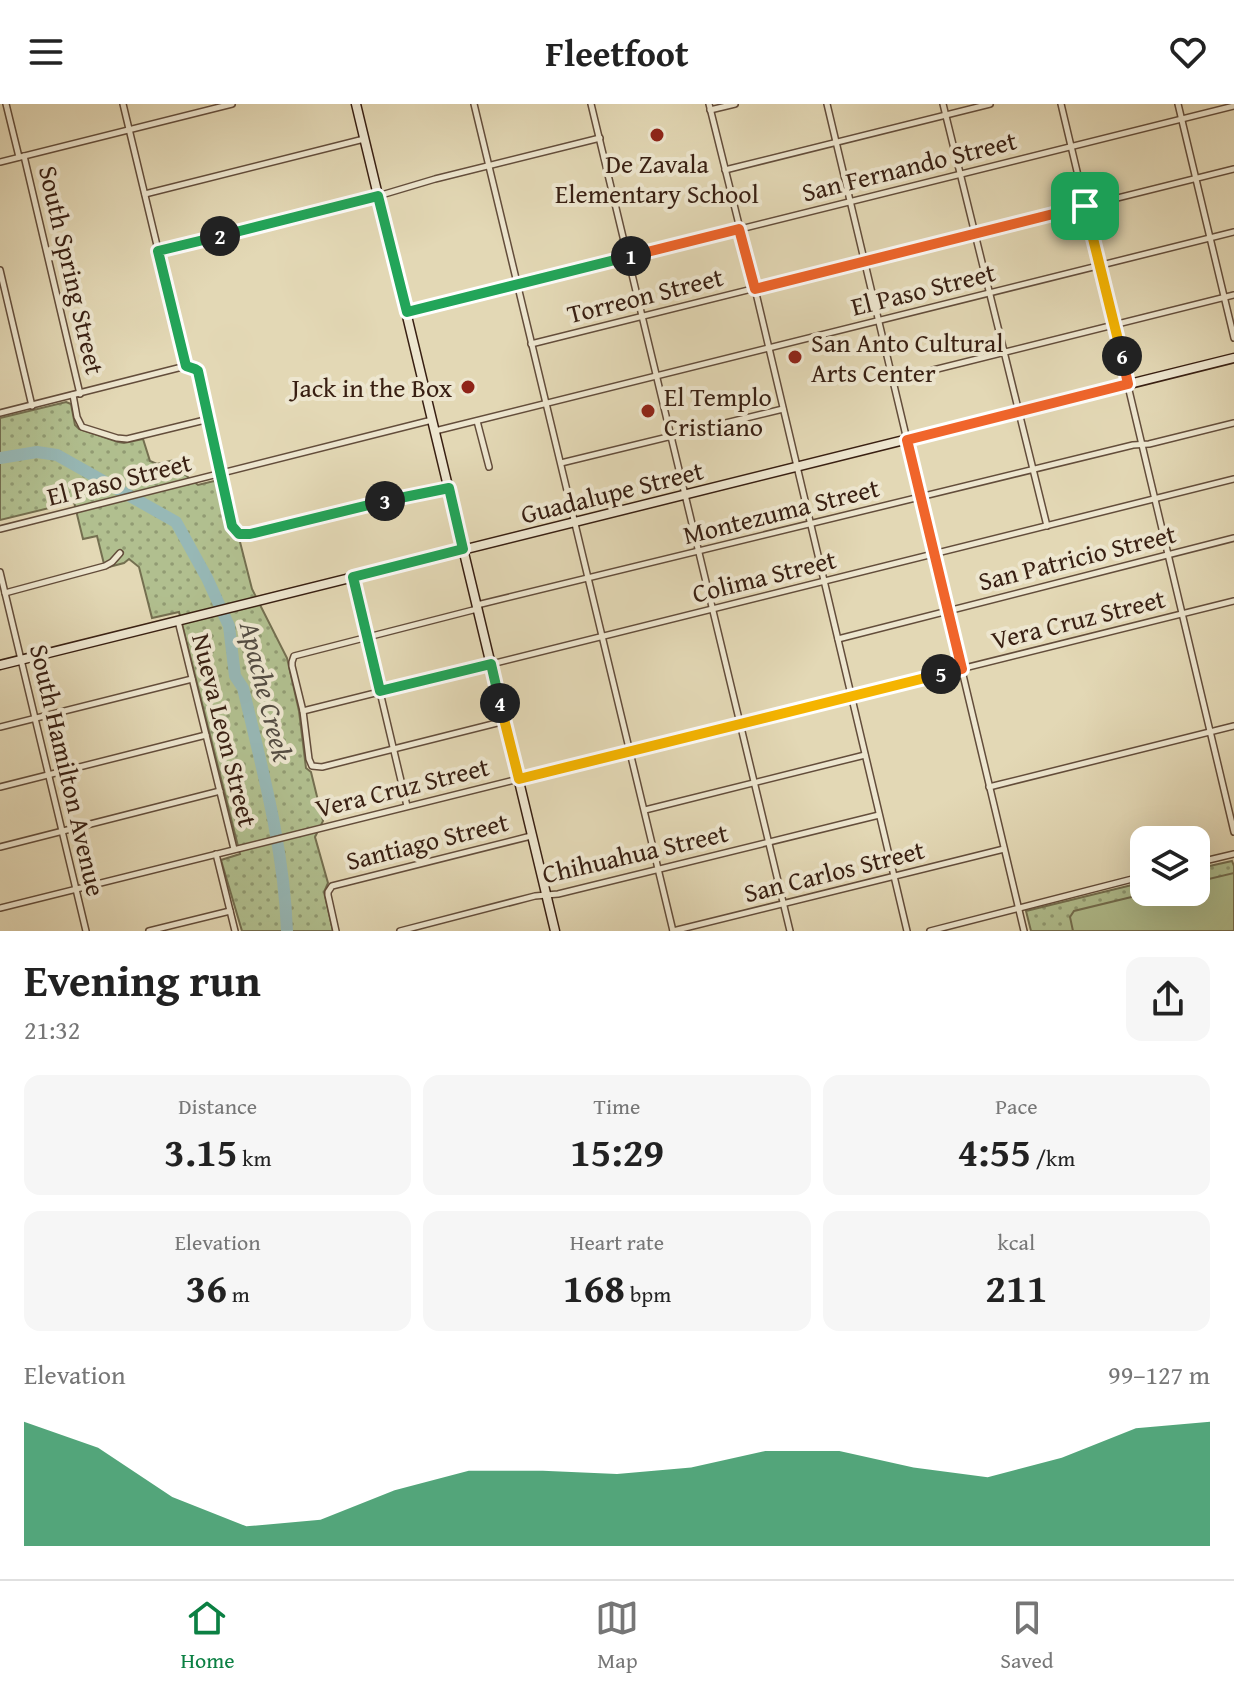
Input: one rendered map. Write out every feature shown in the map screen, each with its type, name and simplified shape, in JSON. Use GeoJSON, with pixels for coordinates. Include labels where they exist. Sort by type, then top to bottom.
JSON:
{"type":"FeatureCollection","features":[{"type":"Feature","properties":{"kind":"main road"},"geometry":{"type":"LineString","coordinates":[[356,104],[555,931]]}},
{"type":"Feature","properties":{"kind":"main road","name":"Guadalupe Street"},"geometry":{"type":"LineString","coordinates":[[0,665],[1234,359]]}},
{"type":"Feature","properties":{"kind":"street","name":"South Spring Street"},"geometry":{"type":"LineString","coordinates":[[6,104],[77,394],[77,417],[82,427],[127,439],[209,419]]}},
{"type":"Feature","properties":{"kind":"street"},"geometry":{"type":"LineString","coordinates":[[123,104],[186,366]]}},
{"type":"Feature","properties":{"kind":"street"},"geometry":{"type":"LineString","coordinates":[[0,162],[232,104]]}},
{"type":"Feature","properties":{"kind":"street"},"geometry":{"type":"LineString","coordinates":[[474,104],[673,931]]}},
{"type":"Feature","properties":{"kind":"street"},"geometry":{"type":"LineString","coordinates":[[591,104],[790,931]]}},
{"type":"Feature","properties":{"kind":"street"},"geometry":{"type":"LineString","coordinates":[[735,104],[709,107],[907,931]]}},
{"type":"Feature","properties":{"kind":"street"},"geometry":{"type":"LineString","coordinates":[[827,104],[1024,931]]}},
{"type":"Feature","properties":{"kind":"street"},"geometry":{"type":"LineString","coordinates":[[943,104],[1047,527]]}},
{"type":"Feature","properties":{"kind":"street"},"geometry":{"type":"LineString","coordinates":[[725,168],[990,104]]}},
{"type":"Feature","properties":{"kind":"street"},"geometry":{"type":"LineString","coordinates":[[1061,104],[1234,832]]}},
{"type":"Feature","properties":{"kind":"street"},"geometry":{"type":"LineString","coordinates":[[1178,104],[1234,338]]}},
{"type":"Feature","properties":{"kind":"street","name":"San Fernando Street"},"geometry":{"type":"LineString","coordinates":[[407,312],[1234,106]]}},
{"type":"Feature","properties":{"kind":"street"},"geometry":{"type":"LineString","coordinates":[[158,251],[600,138]]}},
{"type":"Feature","properties":{"kind":"street"},"geometry":{"type":"LineString","coordinates":[[145,194],[364,139]]}},
{"type":"Feature","properties":{"kind":"street","name":"Torreon Street"},"geometry":{"type":"LineString","coordinates":[[531,344],[1234,169]]}},
{"type":"Feature","properties":{"kind":"street","name":"El Paso Street"},"geometry":{"type":"LineString","coordinates":[[435,431],[1234,232]]}},
{"type":"Feature","properties":{"kind":"street"},"geometry":{"type":"LineString","coordinates":[[0,270],[32,406]]}},
{"type":"Feature","properties":{"kind":"street"},"geometry":{"type":"LineString","coordinates":[[893,380],[1234,295]]}},
{"type":"Feature","properties":{"kind":"street"},"geometry":{"type":"LineString","coordinates":[[0,413],[186,366],[195,369],[198,371],[232,526],[239,534],[449,488]]}},
{"type":"Feature","properties":{"kind":"street"},"geometry":{"type":"LineString","coordinates":[[561,463],[783,409]]}},
{"type":"Feature","properties":{"kind":"street","name":"El Paso Street"},"geometry":{"type":"LineString","coordinates":[[0,529],[433,419]]}},
{"type":"Feature","properties":{"kind":"street"},"geometry":{"type":"LineString","coordinates":[[477,421],[489,467]]}},
{"type":"Feature","properties":{"kind":"street","name":"Montezuma Street"},"geometry":{"type":"LineString","coordinates":[[303,711],[292,662],[297,654],[1031,469],[1234,423]]}},
{"type":"Feature","properties":{"kind":"street","name":"Colima Street"},"geometry":{"type":"LineString","coordinates":[[303,711],[1234,479]]}},
{"type":"Feature","properties":{"kind":"street","name":"San Patricio Street"},"geometry":{"type":"LineString","coordinates":[[838,639],[1234,538]]}},
{"type":"Feature","properties":{"kind":"street"},"geometry":{"type":"LineString","coordinates":[[5,593],[105,566],[120,553]]}},
{"type":"Feature","properties":{"kind":"street","name":"South Hamilton Avenue"},"geometry":{"type":"LineString","coordinates":[[0,572],[4,602],[21,660],[86,931]]}},
{"type":"Feature","properties":{"kind":"street"},"geometry":{"type":"LineString","coordinates":[[353,577],[407,806]]}},
{"type":"Feature","properties":{"kind":"street","name":"Vera Cruz Street"},"geometry":{"type":"LineString","coordinates":[[0,908],[1234,601]]}},
{"type":"Feature","properties":{"kind":"street","name":"Nueva Leon Street"},"geometry":{"type":"LineString","coordinates":[[178,621],[234,849]]}},
{"type":"Feature","properties":{"kind":"street"},"geometry":{"type":"LineString","coordinates":[[0,727],[192,679]]}},
{"type":"Feature","properties":{"kind":"street"},"geometry":{"type":"LineString","coordinates":[[303,711],[309,759],[313,766],[322,767],[505,721]]}},
{"type":"Feature","properties":{"kind":"street"},"geometry":{"type":"LineString","coordinates":[[989,787],[1234,726]]}},
{"type":"Feature","properties":{"kind":"street"},"geometry":{"type":"LineString","coordinates":[[0,787],[206,735]]}},
{"type":"Feature","properties":{"kind":"street"},"geometry":{"type":"LineString","coordinates":[[644,810],[865,755]]}},
{"type":"Feature","properties":{"kind":"street"},"geometry":{"type":"LineString","coordinates":[[0,847],[220,791]]}},
{"type":"Feature","properties":{"kind":"street","name":"Chihuahua Street"},"geometry":{"type":"LineString","coordinates":[[400,931],[535,896],[558,894],[659,871],[879,815]]}},
{"type":"Feature","properties":{"kind":"street","name":"Santiago Street"},"geometry":{"type":"LineString","coordinates":[[336,931],[328,895],[332,886],[532,835]]}},
{"type":"Feature","properties":{"kind":"street","name":"San Carlos Street"},"geometry":{"type":"LineString","coordinates":[[673,931],[1004,849]]}},
{"type":"Feature","properties":{"kind":"street"},"geometry":{"type":"LineString","coordinates":[[216,854],[235,931]]}},
{"type":"Feature","properties":{"kind":"street"},"geometry":{"type":"LineString","coordinates":[[1210,860],[1234,854]]}},
{"type":"Feature","properties":{"kind":"street"},"geometry":{"type":"LineString","coordinates":[[930,931],[1130,880]]}},
{"type":"Feature","properties":{"kind":"street"},"geometry":{"type":"LineString","coordinates":[[149,931],[230,911]]}},
{"type":"Feature","properties":{"kind":"green space"},"geometry":{"type":"Polygon","coordinates":[[[66,402],[71,404],[75,425],[79,429],[124,443],[143,439],[150,461],[157,464],[179,459],[184,474],[198,485],[217,482],[228,530],[239,538],[252,589],[287,658],[299,711],[306,768],[311,772],[323,821],[315,837],[328,883],[324,892],[333,931],[242,931],[221,860],[240,854],[179,612],[152,618],[139,567],[129,559],[105,568],[97,536],[83,539],[74,502],[0,520],[0,418],[66,402]]]}},
{"type":"Feature","properties":{"kind":"green space"},"geometry":{"type":"Polygon","coordinates":[[[1232,861],[1234,866],[1234,931],[1031,931],[1026,911],[1130,885],[1130,906],[1210,906],[1210,866],[1232,861]]]}},
{"type":"Feature","properties":{"kind":"green space"},"geometry":{"type":"Polygon","coordinates":[[[1234,873],[1234,931],[1073,931],[1070,917],[1074,911],[1130,897],[1130,906],[1210,906],[1210,879],[1234,873]]]}},
{"type":"Feature","properties":{"kind":"waterway","name":"Apache Creek"},"geometry":{"type":"LineString","coordinates":[[0,458],[37,452],[57,455],[176,522],[229,626],[235,676],[243,688],[271,808],[282,869],[287,931]]}},
{"type":"Feature","properties":{"kind":"place","name":"De Zavala Elementary School"},"geometry":{"type":"Point","coordinates":[657,135]}},
{"type":"Feature","properties":{"kind":"place","name":"San Anto Cultural Arts Center"},"geometry":{"type":"Point","coordinates":[795,357]}},
{"type":"Feature","properties":{"kind":"place","name":"Jack in the Box"},"geometry":{"type":"Point","coordinates":[468,387]}},
{"type":"Feature","properties":{"kind":"place","name":"El Templo Cristiano"},"geometry":{"type":"Point","coordinates":[648,411]}},
{"type":"Feature","properties":{"kind":"route"},"geometry":{"type":"LineString","coordinates":[[378,196],[407,312],[739,229],[755,289],[1085,206],[1128,384],[907,440],[962,669],[519,779],[491,664],[380,691],[353,577],[463,549],[449,488],[250,534],[236,532],[232,526],[198,371],[186,366],[158,251],[378,196]]}}]}
